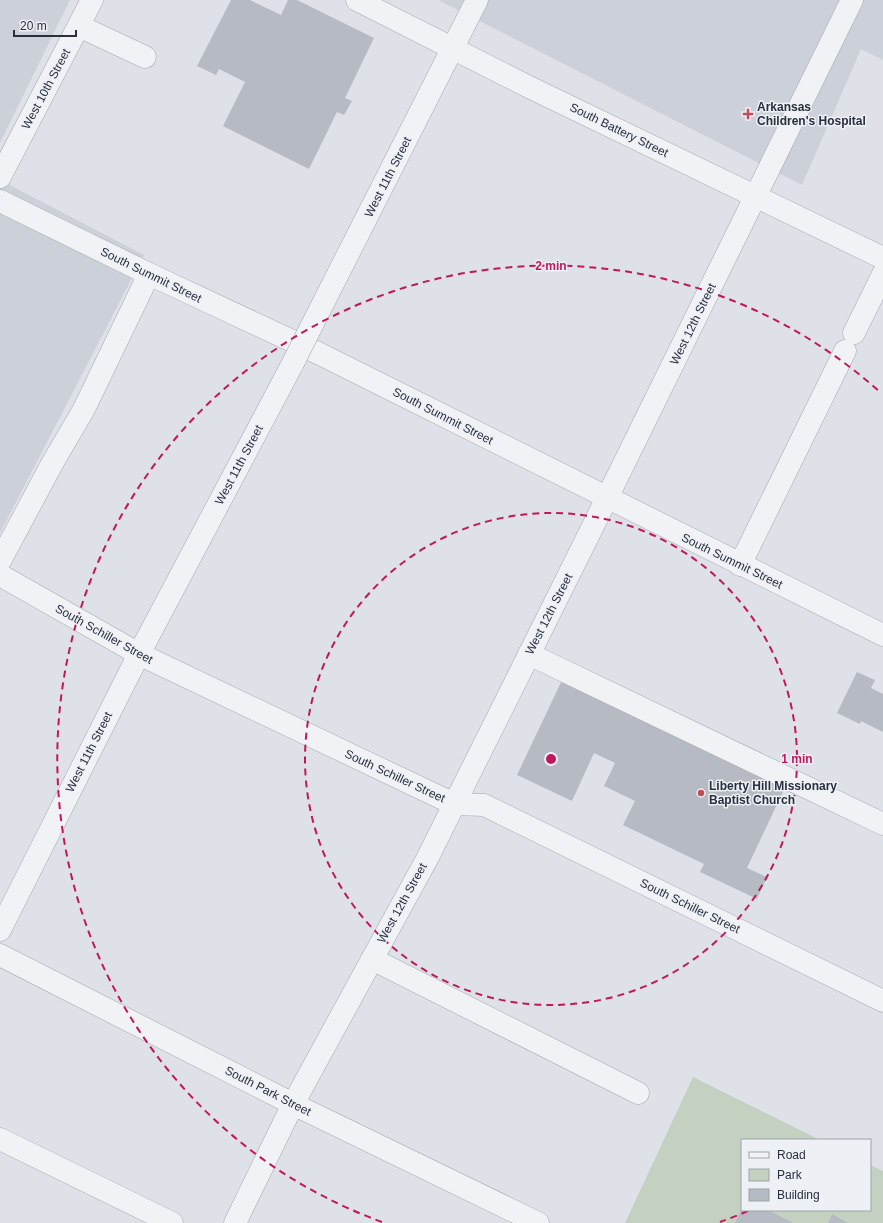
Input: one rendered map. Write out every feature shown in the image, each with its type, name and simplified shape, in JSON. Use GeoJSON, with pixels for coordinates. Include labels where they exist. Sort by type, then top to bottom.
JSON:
{"type":"FeatureCollection","features":[{"type":"Feature","properties":{"kind":"street","name":"West 10th Street"},"geometry":{"type":"LineString","coordinates":[[0,177],[92,0]]}},
{"type":"Feature","properties":{"kind":"street","name":"South Battery Street"},"geometry":{"type":"LineString","coordinates":[[357,0],[529,87],[883,258]]}},
{"type":"Feature","properties":{"kind":"street","name":"West 11th Street"},"geometry":{"type":"LineString","coordinates":[[0,930],[139,654],[293,363],[477,0]]}},
{"type":"Feature","properties":{"kind":"street","name":"West 12th Street"},"geometry":{"type":"LineString","coordinates":[[235,1223],[292,1104],[428,857],[607,498],[852,0]]}},
{"type":"Feature","properties":{"kind":"street"},"geometry":{"type":"LineString","coordinates":[[79,26],[145,57]]}},
{"type":"Feature","properties":{"kind":"street","name":"South Summit Street"},"geometry":{"type":"LineString","coordinates":[[0,201],[149,274],[320,354],[740,565],[883,635]]}},
{"type":"Feature","properties":{"kind":"street"},"geometry":{"type":"LineString","coordinates":[[0,561],[53,462],[84,409],[149,274]]}},
{"type":"Feature","properties":{"kind":"street"},"geometry":{"type":"LineString","coordinates":[[740,565],[883,274]]}},
{"type":"Feature","properties":{"kind":"street","name":"South Schiller Street"},"geometry":{"type":"LineString","coordinates":[[0,575],[139,654],[454,804],[484,805],[883,1001]]}},
{"type":"Feature","properties":{"kind":"street"},"geometry":{"type":"LineString","coordinates":[[529,654],[883,824]]}},
{"type":"Feature","properties":{"kind":"street","name":"South Park Street"},"geometry":{"type":"LineString","coordinates":[[0,955],[292,1104],[538,1223]]}},
{"type":"Feature","properties":{"kind":"street"},"geometry":{"type":"LineString","coordinates":[[372,959],[638,1093]]}},
{"type":"Feature","properties":{"kind":"street"},"geometry":{"type":"LineString","coordinates":[[0,1140],[172,1223]]}},
{"type":"Feature","properties":{"kind":"shaded area"},"geometry":{"type":"Polygon","coordinates":[[[0,0],[70,0],[0,143],[0,0]]]}},
{"type":"Feature","properties":{"kind":"shaded area","name":"Arkansas Children's Hospital"},"geometry":{"type":"Polygon","coordinates":[[[438,0],[883,0],[883,60],[861,49],[802,185],[438,0]]]}},
{"type":"Feature","properties":{"kind":"shaded area"},"geometry":{"type":"Polygon","coordinates":[[[0,180],[144,255],[0,533],[0,180]]]}},
{"type":"Feature","properties":{"kind":"green space"},"geometry":{"type":"Polygon","coordinates":[[[693,1077],[818,1139],[741,1139],[741,1211],[871,1211],[871,1165],[883,1171],[883,1223],[625,1223],[693,1077]]]}},
{"type":"Feature","properties":{"kind":"building"},"geometry":{"type":"Polygon","coordinates":[[[231,0],[250,0],[281,15],[288,0],[297,0],[374,38],[345,98],[352,101],[344,115],[337,112],[309,169],[223,126],[245,82],[219,69],[216,75],[197,66],[231,0]]]}},
{"type":"Feature","properties":{"kind":"building"},"geometry":{"type":"Polygon","coordinates":[[[857,672],[875,680],[871,688],[883,694],[883,732],[861,721],[860,724],[837,713],[857,672]]]}},
{"type":"Feature","properties":{"kind":"building","name":"Liberty Hill Missionary Baptist Church"},"geometry":{"type":"Polygon","coordinates":[[[563,678],[788,781],[747,868],[767,877],[757,899],[700,872],[704,864],[623,825],[635,801],[604,786],[615,763],[594,753],[572,801],[517,775],[563,678]]]}},
{"type":"Feature","properties":{"kind":"building"},"geometry":{"type":"Polygon","coordinates":[[[741,1210],[770,1211],[793,1223],[735,1223],[741,1210]]]}},
{"type":"Feature","properties":{"kind":"building"},"geometry":{"type":"Polygon","coordinates":[[[832,1214],[848,1223],[828,1223],[832,1214]]]}},
{"type":"Feature","properties":{"kind":"place","name":"Arkansas Children's Hospital"},"geometry":{"type":"Point","coordinates":[748,114]}},
{"type":"Feature","properties":{"kind":"place","name":"Liberty Hill Missionary Baptist Church"},"geometry":{"type":"Point","coordinates":[701,793]}}]}
